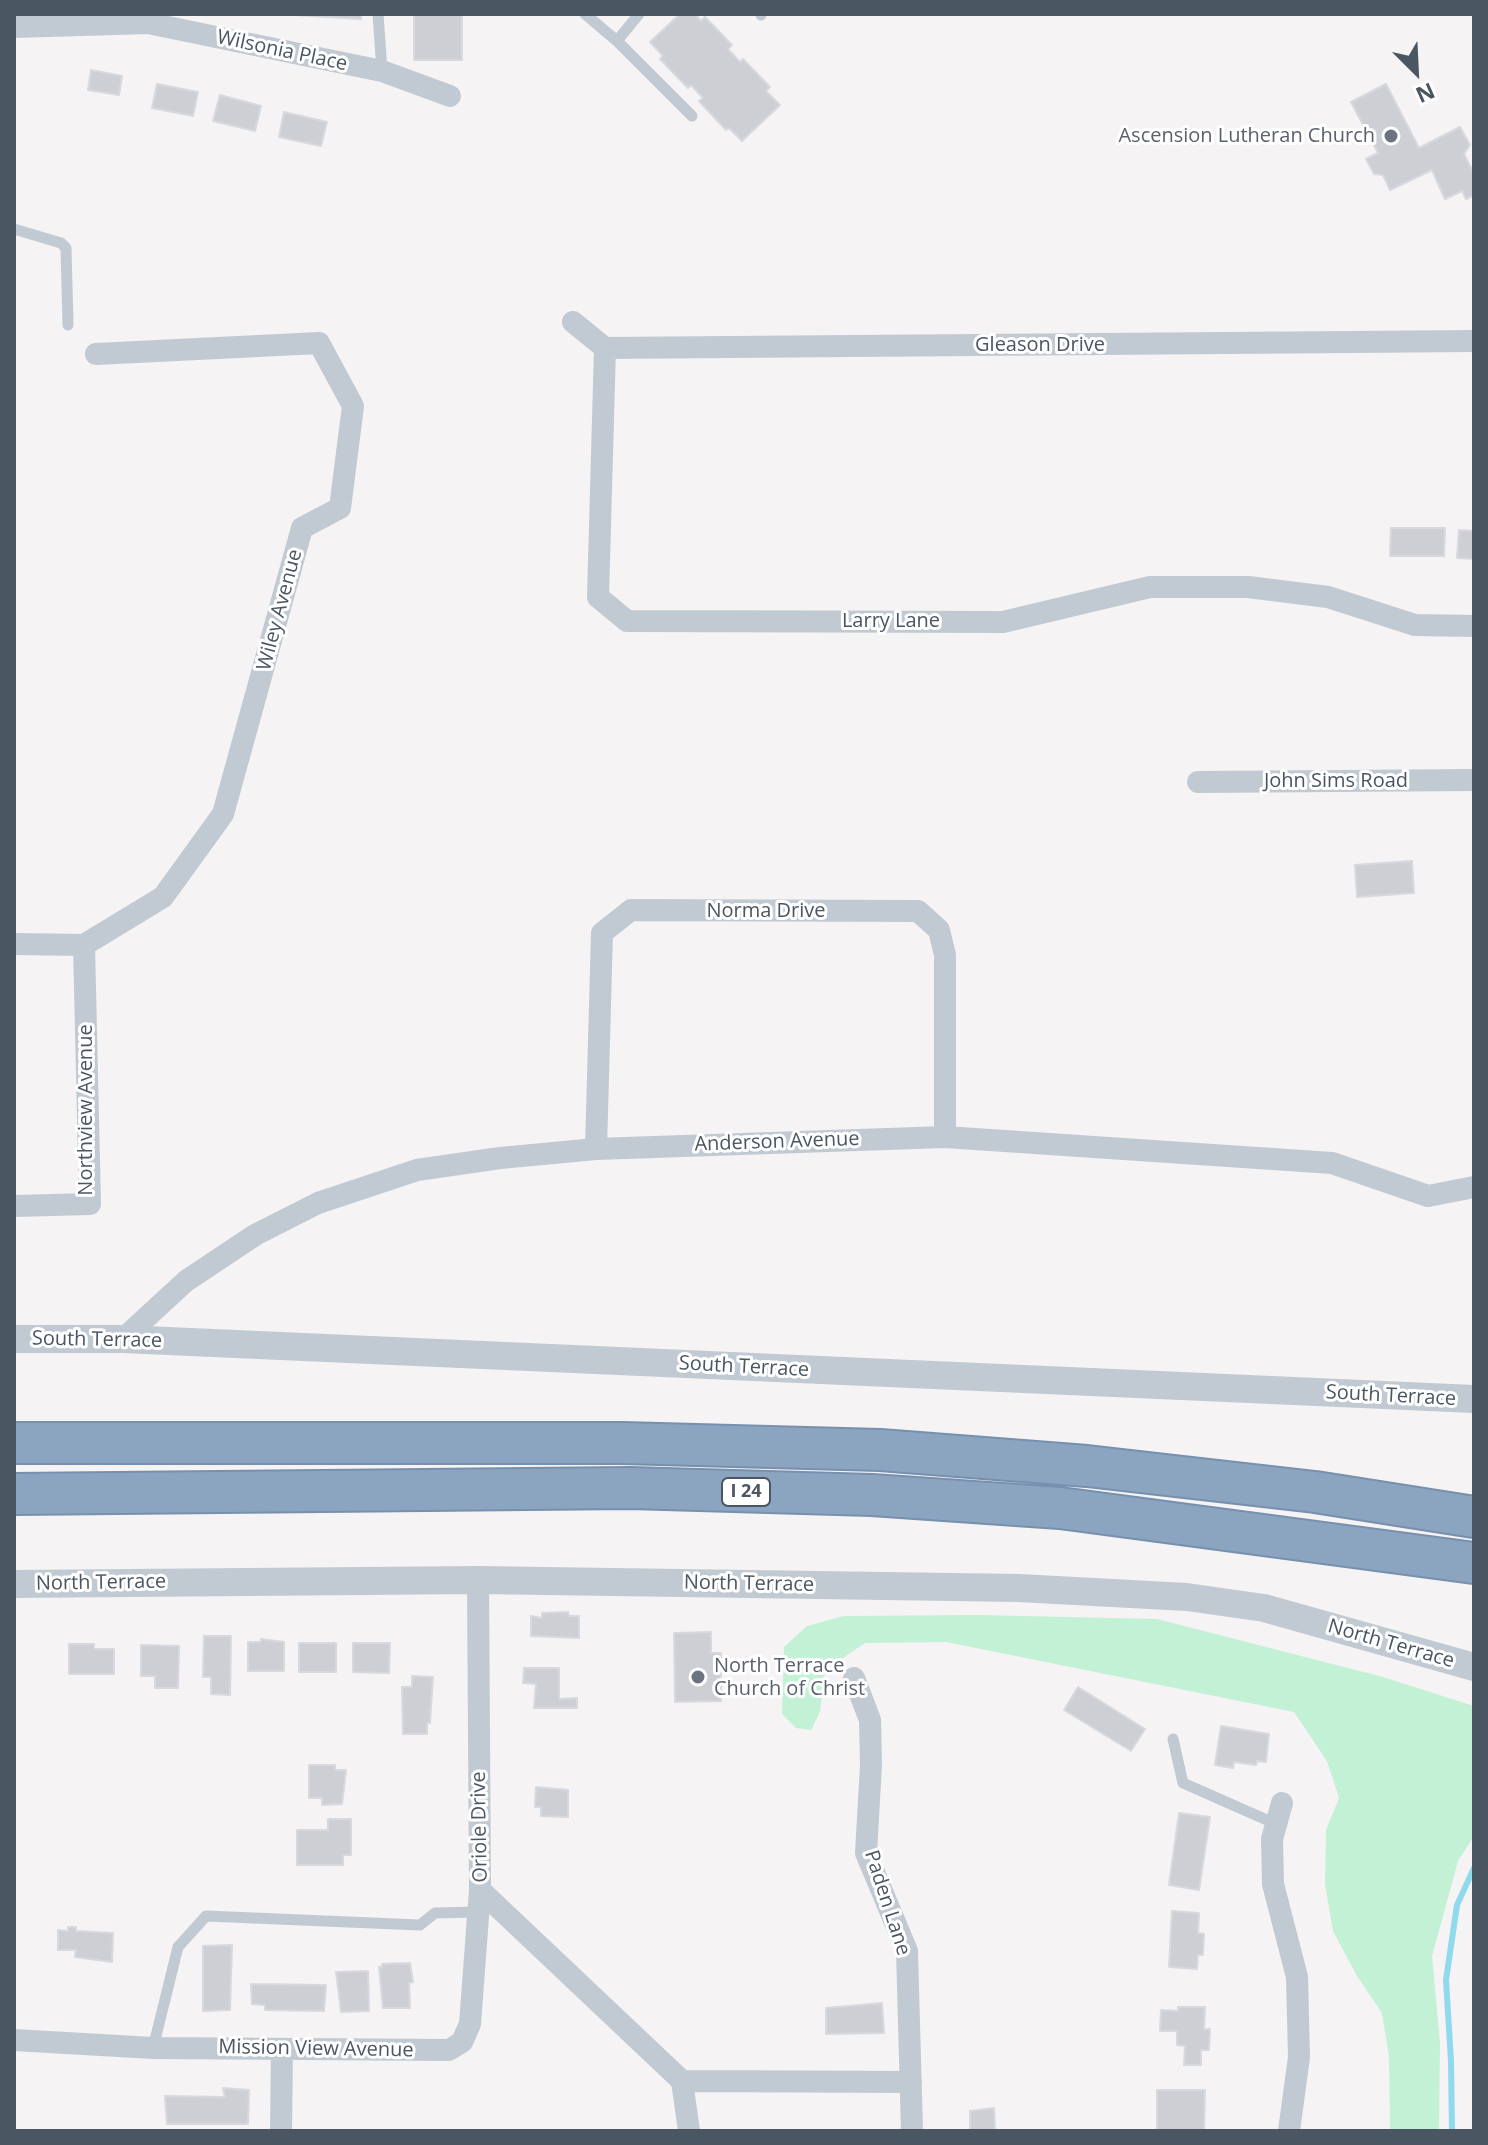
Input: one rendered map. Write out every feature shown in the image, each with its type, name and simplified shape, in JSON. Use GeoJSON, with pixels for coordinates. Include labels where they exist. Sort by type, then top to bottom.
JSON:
{"type":"FeatureCollection","features":[{"type":"Feature","properties":{"kind":"highway"},"geometry":{"type":"LineString","coordinates":[[14,1443],[606,1443],[880,1450],[1087,1466],[1315,1492],[1474,1517]]}},
{"type":"Feature","properties":{"kind":"highway","name":"I 24"},"geometry":{"type":"LineString","coordinates":[[14,1494],[630,1488],[872,1495],[1060,1508],[1474,1563]]}},
{"type":"Feature","properties":{"kind":"street","name":"Wilsonia Place"},"geometry":{"type":"LineString","coordinates":[[14,27],[148,23],[382,71],[450,96]]}},
{"type":"Feature","properties":{"kind":"street"},"geometry":{"type":"LineString","coordinates":[[573,322],[605,348]]}},
{"type":"Feature","properties":{"kind":"street","name":"Gleason Drive"},"geometry":{"type":"LineString","coordinates":[[605,348],[1474,341]]}},
{"type":"Feature","properties":{"kind":"street","name":"Wiley Avenue"},"geometry":{"type":"LineString","coordinates":[[84,945],[163,897],[223,814],[302,528],[340,508],[353,406],[319,343],[96,354]]}},
{"type":"Feature","properties":{"kind":"street","name":"Larry Lane"},"geometry":{"type":"LineString","coordinates":[[605,348],[598,597],[627,621],[1003,622],[1150,587],[1248,587],[1328,597],[1415,625],[1474,626]]}},
{"type":"Feature","properties":{"kind":"street","name":"John Sims Road"},"geometry":{"type":"LineString","coordinates":[[1198,782],[1474,780]]}},
{"type":"Feature","properties":{"kind":"street","name":"Norma Drive"},"geometry":{"type":"LineString","coordinates":[[596,1149],[602,933],[631,910],[918,911],[939,930],[945,955],[945,1137]]}},
{"type":"Feature","properties":{"kind":"street"},"geometry":{"type":"LineString","coordinates":[[14,944],[84,945]]}},
{"type":"Feature","properties":{"kind":"street","name":"Northview Avenue"},"geometry":{"type":"LineString","coordinates":[[14,1206],[90,1204],[84,945]]}},
{"type":"Feature","properties":{"kind":"street","name":"Anderson Avenue"},"geometry":{"type":"LineString","coordinates":[[123,1339],[186,1281],[255,1235],[318,1203],[417,1170],[500,1158],[596,1149],[945,1137],[1332,1163],[1428,1196],[1474,1187]]}},
{"type":"Feature","properties":{"kind":"street","name":"South Terrace"},"geometry":{"type":"LineString","coordinates":[[14,1339],[123,1339],[1474,1399]]}},
{"type":"Feature","properties":{"kind":"street","name":"North Terrace"},"geometry":{"type":"LineString","coordinates":[[14,1584],[478,1580],[1003,1587],[1187,1597],[1264,1608],[1474,1667]]}},
{"type":"Feature","properties":{"kind":"street","name":"Oriole Drive"},"geometry":{"type":"LineString","coordinates":[[478,1580],[478,1901],[682,2081]]}},
{"type":"Feature","properties":{"kind":"street","name":"Paden Lane"},"geometry":{"type":"LineString","coordinates":[[854,1678],[870,1720],[866,1853],[907,1951],[912,2131]]}},
{"type":"Feature","properties":{"kind":"street"},"geometry":{"type":"LineString","coordinates":[[1279,1814],[1272,1839],[1273,1884],[1297,1977],[1299,2057],[1289,2131]]}},
{"type":"Feature","properties":{"kind":"street","name":"Mission View Avenue"},"geometry":{"type":"LineString","coordinates":[[14,2040],[153,2048],[449,2050],[462,2042],[470,2024],[478,1901]]}},
{"type":"Feature","properties":{"kind":"street"},"geometry":{"type":"LineString","coordinates":[[281,2131],[282,2049]]}},
{"type":"Feature","properties":{"kind":"street"},"geometry":{"type":"LineString","coordinates":[[689,2131],[682,2081],[911,2082]]}},
{"type":"Feature","properties":{"kind":"lane"},"geometry":{"type":"LineString","coordinates":[[378,14],[382,71]]}},
{"type":"Feature","properties":{"kind":"lane"},"geometry":{"type":"LineString","coordinates":[[585,14],[617,41],[692,116]]}},
{"type":"Feature","properties":{"kind":"lane"},"geometry":{"type":"LineString","coordinates":[[617,41],[639,14]]}},
{"type":"Feature","properties":{"kind":"lane"},"geometry":{"type":"LineString","coordinates":[[14,229],[61,243],[66,248],[68,325]]}},
{"type":"Feature","properties":{"kind":"lane"},"geometry":{"type":"LineString","coordinates":[[1173,1739],[1183,1783],[1279,1814]]}},
{"type":"Feature","properties":{"kind":"lane"},"geometry":{"type":"LineString","coordinates":[[153,2048],[178,1947],[206,1916],[420,1925],[435,1913],[478,1901]]}},
{"type":"Feature","properties":{"kind":"green space"},"geometry":{"type":"Polygon","coordinates":[[[844,1616],[1157,1619],[1383,1677],[1474,1706],[1474,1836],[1458,1861],[1432,1956],[1440,2043],[1439,2131],[1390,2131],[1389,2057],[1382,2013],[1357,1976],[1333,1931],[1325,1884],[1326,1830],[1339,1798],[1327,1761],[1294,1712],[946,1642],[865,1643],[825,1670],[820,1712],[811,1730],[796,1728],[782,1714],[784,1647],[807,1626],[844,1616]]]}},
{"type":"Feature","properties":{"kind":"building"},"geometry":{"type":"Polygon","coordinates":[[[278,14],[361,14],[361,19],[278,14]]]}},
{"type":"Feature","properties":{"kind":"building"},"geometry":{"type":"Polygon","coordinates":[[[414,14],[462,14],[462,60],[414,60],[414,14]]]}},
{"type":"Feature","properties":{"kind":"building"},"geometry":{"type":"Polygon","coordinates":[[[680,14],[695,14],[701,21],[705,17],[732,45],[728,49],[740,62],[743,59],[770,87],[766,91],[780,105],[742,141],[729,128],[726,130],[699,101],[703,98],[691,85],[688,88],[660,59],[663,56],[650,42],[680,14]]]}},
{"type":"Feature","properties":{"kind":"building"},"geometry":{"type":"Polygon","coordinates":[[[91,70],[122,76],[119,95],[88,90],[91,70]]]}},
{"type":"Feature","properties":{"kind":"building"},"geometry":{"type":"Polygon","coordinates":[[[157,84],[198,92],[193,116],[152,108],[157,84]]]}},
{"type":"Feature","properties":{"kind":"building","name":"Ascension Lutheran Church"},"geometry":{"type":"Polygon","coordinates":[[[1386,84],[1419,148],[1460,127],[1470,145],[1464,154],[1474,174],[1474,195],[1466,199],[1462,191],[1445,199],[1432,170],[1390,190],[1383,175],[1374,174],[1366,159],[1378,153],[1351,102],[1386,84]]]}},
{"type":"Feature","properties":{"kind":"building"},"geometry":{"type":"Polygon","coordinates":[[[220,95],[261,106],[255,131],[213,121],[220,95]]]}},
{"type":"Feature","properties":{"kind":"building"},"geometry":{"type":"Polygon","coordinates":[[[284,112],[327,122],[321,146],[279,137],[284,112]]]}},
{"type":"Feature","properties":{"kind":"building"},"geometry":{"type":"Polygon","coordinates":[[[1391,528],[1445,528],[1444,556],[1390,556],[1391,528]]]}},
{"type":"Feature","properties":{"kind":"building"},"geometry":{"type":"Polygon","coordinates":[[[1459,530],[1474,531],[1474,559],[1457,558],[1459,530]]]}},
{"type":"Feature","properties":{"kind":"building"},"geometry":{"type":"Polygon","coordinates":[[[1412,861],[1414,893],[1357,897],[1355,865],[1412,861]]]}},
{"type":"Feature","properties":{"kind":"building"},"geometry":{"type":"Polygon","coordinates":[[[568,1612],[569,1616],[579,1616],[579,1638],[531,1636],[531,1616],[542,1618],[542,1613],[568,1612]]]}},
{"type":"Feature","properties":{"kind":"building","name":"North Terrace Church of Christ"},"geometry":{"type":"Polygon","coordinates":[[[711,1632],[711,1653],[721,1653],[721,1701],[675,1702],[674,1633],[711,1632]]]}},
{"type":"Feature","properties":{"kind":"building"},"geometry":{"type":"Polygon","coordinates":[[[204,1636],[231,1636],[230,1695],[211,1694],[211,1677],[203,1677],[204,1636]]]}},
{"type":"Feature","properties":{"kind":"building"},"geometry":{"type":"Polygon","coordinates":[[[261,1639],[284,1642],[284,1671],[248,1671],[248,1642],[261,1642],[261,1639]]]}},
{"type":"Feature","properties":{"kind":"building"},"geometry":{"type":"Polygon","coordinates":[[[299,1643],[336,1643],[336,1672],[299,1672],[299,1643]]]}},
{"type":"Feature","properties":{"kind":"building"},"geometry":{"type":"Polygon","coordinates":[[[353,1643],[390,1643],[389,1673],[353,1672],[353,1643]]]}},
{"type":"Feature","properties":{"kind":"building"},"geometry":{"type":"Polygon","coordinates":[[[69,1644],[94,1644],[94,1649],[114,1649],[114,1674],[69,1674],[69,1644]]]}},
{"type":"Feature","properties":{"kind":"building"},"geometry":{"type":"Polygon","coordinates":[[[141,1645],[179,1646],[178,1688],[155,1688],[155,1676],[141,1676],[141,1645]]]}},
{"type":"Feature","properties":{"kind":"building"},"geometry":{"type":"Polygon","coordinates":[[[524,1668],[559,1668],[559,1699],[577,1698],[577,1708],[534,1708],[536,1684],[523,1683],[524,1668]]]}},
{"type":"Feature","properties":{"kind":"building"},"geometry":{"type":"Polygon","coordinates":[[[412,1676],[433,1677],[427,1734],[403,1734],[402,1687],[412,1687],[412,1676]]]}},
{"type":"Feature","properties":{"kind":"building"},"geometry":{"type":"Polygon","coordinates":[[[1078,1687],[1145,1729],[1131,1751],[1064,1710],[1078,1687]]]}},
{"type":"Feature","properties":{"kind":"building"},"geometry":{"type":"Polygon","coordinates":[[[1221,1726],[1269,1734],[1266,1762],[1257,1761],[1256,1765],[1234,1762],[1233,1768],[1215,1765],[1221,1726]]]}},
{"type":"Feature","properties":{"kind":"building"},"geometry":{"type":"Polygon","coordinates":[[[309,1765],[335,1765],[335,1770],[346,1770],[342,1804],[322,1805],[322,1798],[309,1798],[309,1765]]]}},
{"type":"Feature","properties":{"kind":"building"},"geometry":{"type":"Polygon","coordinates":[[[536,1787],[568,1790],[568,1817],[541,1816],[541,1807],[535,1807],[536,1787]]]}},
{"type":"Feature","properties":{"kind":"building"},"geometry":{"type":"Polygon","coordinates":[[[1179,1813],[1210,1817],[1199,1890],[1169,1885],[1179,1813]]]}},
{"type":"Feature","properties":{"kind":"building"},"geometry":{"type":"Polygon","coordinates":[[[328,1819],[351,1819],[351,1855],[343,1855],[343,1865],[297,1865],[297,1830],[328,1830],[328,1819]]]}},
{"type":"Feature","properties":{"kind":"building"},"geometry":{"type":"Polygon","coordinates":[[[1172,1911],[1199,1913],[1198,1933],[1204,1934],[1203,1955],[1198,1955],[1197,1969],[1169,1967],[1172,1911]]]}},
{"type":"Feature","properties":{"kind":"building"},"geometry":{"type":"Polygon","coordinates":[[[68,1927],[76,1927],[76,1931],[113,1933],[112,1962],[75,1957],[76,1950],[58,1950],[58,1930],[68,1931],[68,1927]]]}},
{"type":"Feature","properties":{"kind":"building"},"geometry":{"type":"Polygon","coordinates":[[[232,1945],[230,2010],[203,2011],[203,1946],[232,1945]]]}},
{"type":"Feature","properties":{"kind":"building"},"geometry":{"type":"Polygon","coordinates":[[[410,1963],[413,1982],[409,1983],[410,2008],[383,2008],[379,1967],[382,1964],[410,1963]]]}},
{"type":"Feature","properties":{"kind":"building"},"geometry":{"type":"Polygon","coordinates":[[[368,1971],[369,2011],[341,2012],[336,1972],[368,1971]]]}},
{"type":"Feature","properties":{"kind":"building"},"geometry":{"type":"Polygon","coordinates":[[[251,1984],[326,1985],[324,2011],[265,2010],[265,2005],[252,2004],[251,1984]]]}},
{"type":"Feature","properties":{"kind":"building"},"geometry":{"type":"Polygon","coordinates":[[[882,2003],[884,2033],[826,2034],[826,2008],[882,2003]]]}},
{"type":"Feature","properties":{"kind":"building"},"geometry":{"type":"Polygon","coordinates":[[[1178,2007],[1205,2007],[1204,2029],[1210,2029],[1209,2050],[1201,2050],[1201,2065],[1184,2065],[1185,2046],[1177,2045],[1177,2031],[1160,2031],[1161,2010],[1178,2011],[1178,2007]]]}},
{"type":"Feature","properties":{"kind":"building"},"geometry":{"type":"Polygon","coordinates":[[[223,2088],[249,2090],[248,2124],[167,2124],[165,2096],[225,2097],[223,2088]]]}},
{"type":"Feature","properties":{"kind":"building"},"geometry":{"type":"Polygon","coordinates":[[[1157,2090],[1205,2090],[1204,2131],[1157,2131],[1157,2090]]]}},
{"type":"Feature","properties":{"kind":"building"},"geometry":{"type":"Polygon","coordinates":[[[994,2108],[995,2131],[970,2131],[970,2111],[994,2108]]]}},
{"type":"Feature","properties":{"kind":"waterway"},"geometry":{"type":"LineString","coordinates":[[1452,2131],[1446,1980],[1457,1905],[1474,1868]]}},
{"type":"Feature","properties":{"kind":"place","name":"Ascension Lutheran Church"},"geometry":{"type":"Point","coordinates":[1391,136]}},
{"type":"Feature","properties":{"kind":"place","name":"North Terrace Church of Christ"},"geometry":{"type":"Point","coordinates":[698,1677]}}]}
